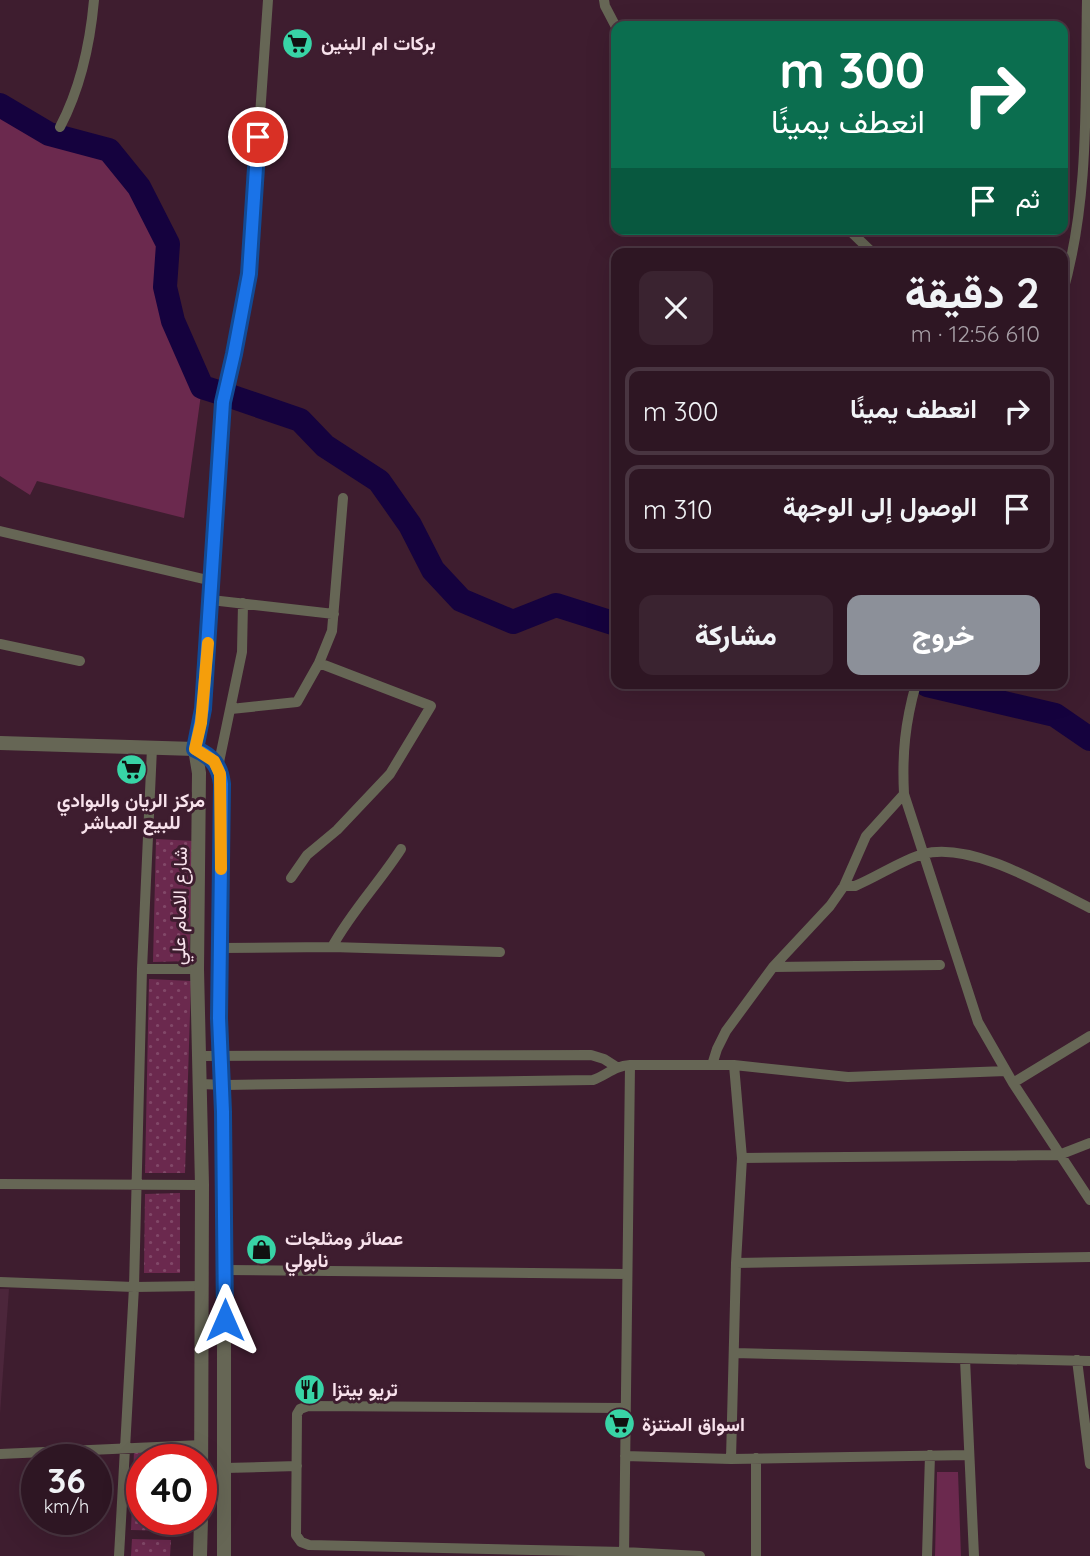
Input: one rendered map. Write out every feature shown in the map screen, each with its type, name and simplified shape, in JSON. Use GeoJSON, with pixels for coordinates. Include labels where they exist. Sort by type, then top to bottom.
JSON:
{"type":"FeatureCollection","features":[{"type":"Feature","properties":{"kind":"street"},"geometry":{"type":"LineString","coordinates":[[60,127],[83,73],[94,0]]}},
{"type":"Feature","properties":{"kind":"street"},"geometry":{"type":"LineString","coordinates":[[195,749],[203,709],[223,402],[249,274],[268,0]]}},
{"type":"Feature","properties":{"kind":"street"},"geometry":{"type":"LineString","coordinates":[[604,0],[613,21]]}},
{"type":"Feature","properties":{"kind":"street"},"geometry":{"type":"LineString","coordinates":[[1068,272],[1084,188],[1087,0]]}},
{"type":"Feature","properties":{"kind":"street"},"geometry":{"type":"LineString","coordinates":[[854,235],[868,248]]}},
{"type":"Feature","properties":{"kind":"street"},"geometry":{"type":"LineString","coordinates":[[231,709],[297,702],[319,663],[332,631],[343,498]]}},
{"type":"Feature","properties":{"kind":"street"},"geometry":{"type":"LineString","coordinates":[[0,531],[212,581]]}},
{"type":"Feature","properties":{"kind":"street"},"geometry":{"type":"LineString","coordinates":[[211,600],[334,614]]}},
{"type":"Feature","properties":{"kind":"street"},"geometry":{"type":"LineString","coordinates":[[224,1556],[225,1270],[219,948],[222,794],[218,767],[243,652],[243,603]]}},
{"type":"Feature","properties":{"kind":"street"},"geometry":{"type":"LineString","coordinates":[[0,644],[80,661]]}},
{"type":"Feature","properties":{"kind":"street"},"geometry":{"type":"LineString","coordinates":[[291,878],[307,855],[337,830],[390,774],[431,706],[319,663]]}},
{"type":"Feature","properties":{"kind":"street"},"geometry":{"type":"LineString","coordinates":[[915,689],[907,717],[902,756],[904,794],[978,1022],[1013,1083],[1090,1200]]}},
{"type":"Feature","properties":{"kind":"street"},"geometry":{"type":"LineString","coordinates":[[0,743],[195,749],[208,756],[218,767]]}},
{"type":"Feature","properties":{"kind":"street"},"geometry":{"type":"LineString","coordinates":[[119,1556],[134,1287],[142,969],[152,748]]}},
{"type":"Feature","properties":{"kind":"street","name":"شارع الامام علي"},"geometry":{"type":"LineString","coordinates":[[195,749],[199,773],[197,969],[202,1185],[202,1444]]}},
{"type":"Feature","properties":{"kind":"street"},"geometry":{"type":"LineString","coordinates":[[712,1065],[726,1031],[773,967],[830,906],[844,887],[866,836],[904,794]]}},
{"type":"Feature","properties":{"kind":"street"},"geometry":{"type":"LineString","coordinates":[[332,947],[347,920],[379,883],[401,849]]}},
{"type":"Feature","properties":{"kind":"street"},"geometry":{"type":"LineString","coordinates":[[844,887],[860,884],[924,854],[961,855],[997,863],[1090,908]]}},
{"type":"Feature","properties":{"kind":"street"},"geometry":{"type":"LineString","coordinates":[[219,948],[332,947],[500,952]]}},
{"type":"Feature","properties":{"kind":"street"},"geometry":{"type":"LineString","coordinates":[[773,967],[940,965]]}},
{"type":"Feature","properties":{"kind":"street"},"geometry":{"type":"LineString","coordinates":[[142,969],[197,969]]}},
{"type":"Feature","properties":{"kind":"street"},"geometry":{"type":"LineString","coordinates":[[1013,1083],[1090,1036]]}},
{"type":"Feature","properties":{"kind":"street"},"geometry":{"type":"LineString","coordinates":[[200,1056],[591,1055],[615,1066],[734,1065],[848,1077],[1006,1071]]}},
{"type":"Feature","properties":{"kind":"street"},"geometry":{"type":"LineString","coordinates":[[624,1554],[630,1065]]}},
{"type":"Feature","properties":{"kind":"street"},"geometry":{"type":"LineString","coordinates":[[731,1459],[736,1263],[742,1158],[734,1065]]}},
{"type":"Feature","properties":{"kind":"street"},"geometry":{"type":"LineString","coordinates":[[200,1084],[593,1080],[605,1075],[615,1066]]}},
{"type":"Feature","properties":{"kind":"street"},"geometry":{"type":"LineString","coordinates":[[742,1158],[1059,1155],[1090,1143]]}},
{"type":"Feature","properties":{"kind":"street"},"geometry":{"type":"LineString","coordinates":[[0,1184],[202,1185]]}},
{"type":"Feature","properties":{"kind":"street"},"geometry":{"type":"LineString","coordinates":[[736,1263],[1090,1257]]}},
{"type":"Feature","properties":{"kind":"street"},"geometry":{"type":"LineString","coordinates":[[225,1270],[627,1274]]}},
{"type":"Feature","properties":{"kind":"street"},"geometry":{"type":"LineString","coordinates":[[0,1282],[134,1287],[202,1286]]}},
{"type":"Feature","properties":{"kind":"street"},"geometry":{"type":"LineString","coordinates":[[734,1353],[1090,1361]]}},
{"type":"Feature","properties":{"kind":"street"},"geometry":{"type":"LineString","coordinates":[[965,1359],[974,1556]]}},
{"type":"Feature","properties":{"kind":"street"},"geometry":{"type":"LineString","coordinates":[[1077,1360],[1090,1464]]}},
{"type":"Feature","properties":{"kind":"street"},"geometry":{"type":"LineString","coordinates":[[625,1408],[308,1406],[300,1409],[297,1414],[296,1535],[300,1542],[309,1545],[700,1556]]}},
{"type":"Feature","properties":{"kind":"street"},"geometry":{"type":"LineString","coordinates":[[0,1454],[124,1449]]}},
{"type":"Feature","properties":{"kind":"street"},"geometry":{"type":"LineString","coordinates":[[927,1556],[930,1455]]}},
{"type":"Feature","properties":{"kind":"street"},"geometry":{"type":"LineString","coordinates":[[625,1456],[731,1459],[969,1455]]}},
{"type":"Feature","properties":{"kind":"street"},"geometry":{"type":"LineString","coordinates":[[756,1458],[756,1556]]}},
{"type":"Feature","properties":{"kind":"street"},"geometry":{"type":"LineString","coordinates":[[225,1468],[297,1466]]}},
{"type":"Feature","properties":{"kind":"street"},"geometry":{"type":"LineString","coordinates":[[200,1556],[201,1535]]}},
{"type":"Feature","properties":{"kind":"shaded area"},"geometry":{"type":"Polygon","coordinates":[[[0,105],[49,134],[109,150],[139,187],[168,244],[165,287],[173,321],[202,387],[184,518],[37,481],[30,495],[0,476],[0,105]]]}},
{"type":"Feature","properties":{"kind":"shaded area"},"geometry":{"type":"Polygon","coordinates":[[[156,839],[194,841],[189,961],[153,962],[156,839]]]}},
{"type":"Feature","properties":{"kind":"shaded area"},"geometry":{"type":"Polygon","coordinates":[[[149,979],[191,981],[185,1173],[145,1173],[149,979]]]}},
{"type":"Feature","properties":{"kind":"shaded area"},"geometry":{"type":"Polygon","coordinates":[[[180,1193],[180,1273],[144,1273],[145,1194],[180,1193]]]}},
{"type":"Feature","properties":{"kind":"shaded area"},"geometry":{"type":"Polygon","coordinates":[[[0,1289],[9,1289],[0,1414],[0,1289]]]}},
{"type":"Feature","properties":{"kind":"shaded area"},"geometry":{"type":"Polygon","coordinates":[[[937,1472],[958,1472],[961,1556],[935,1556],[937,1472]]]}},
{"type":"Feature","properties":{"kind":"shaded area"},"geometry":{"type":"Polygon","coordinates":[[[132,1539],[171,1540],[170,1556],[131,1556],[132,1539]]]}},
{"type":"Feature","properties":{"kind":"waterway"},"geometry":{"type":"LineString","coordinates":[[0,105],[49,134],[109,150],[139,187],[168,244],[165,287],[173,321],[202,387],[221,393]]}},
{"type":"Feature","properties":{"kind":"waterway"},"geometry":{"type":"LineString","coordinates":[[230,396],[300,420],[325,446],[379,481],[410,525],[433,570],[461,600],[513,622],[556,605],[611,622]]}},
{"type":"Feature","properties":{"kind":"waterway"},"geometry":{"type":"LineString","coordinates":[[944,689],[1055,715],[1090,739]]}},
{"type":"Feature","properties":{"kind":"slow traffic"},"geometry":{"type":"LineString","coordinates":[[208,643],[203,709],[195,749],[214,761],[220,774],[221,869]]}},
{"type":"Feature","properties":{"kind":"place","name":"بركات ام البنين"},"geometry":{"type":"Point","coordinates":[298,43]}},
{"type":"Feature","properties":{"kind":"place","name":"مركز الريان والبوادي للبيع المباشر"},"geometry":{"type":"Point","coordinates":[131,769]}},
{"type":"Feature","properties":{"kind":"place","name":"عصائر ومثلجات نابولي"},"geometry":{"type":"Point","coordinates":[262,1249]}},
{"type":"Feature","properties":{"kind":"place","name":"تريو بيتزا"},"geometry":{"type":"Point","coordinates":[309,1389]}},
{"type":"Feature","properties":{"kind":"place","name":"اسواق المتنزة"},"geometry":{"type":"Point","coordinates":[619,1424]}},
{"type":"Feature","properties":{"kind":"route"},"geometry":{"type":"LineString","coordinates":[[225,1320],[223,1085],[219,1018],[222,784],[214,761],[195,749],[203,709],[223,402],[249,274],[258,137]]}}]}
